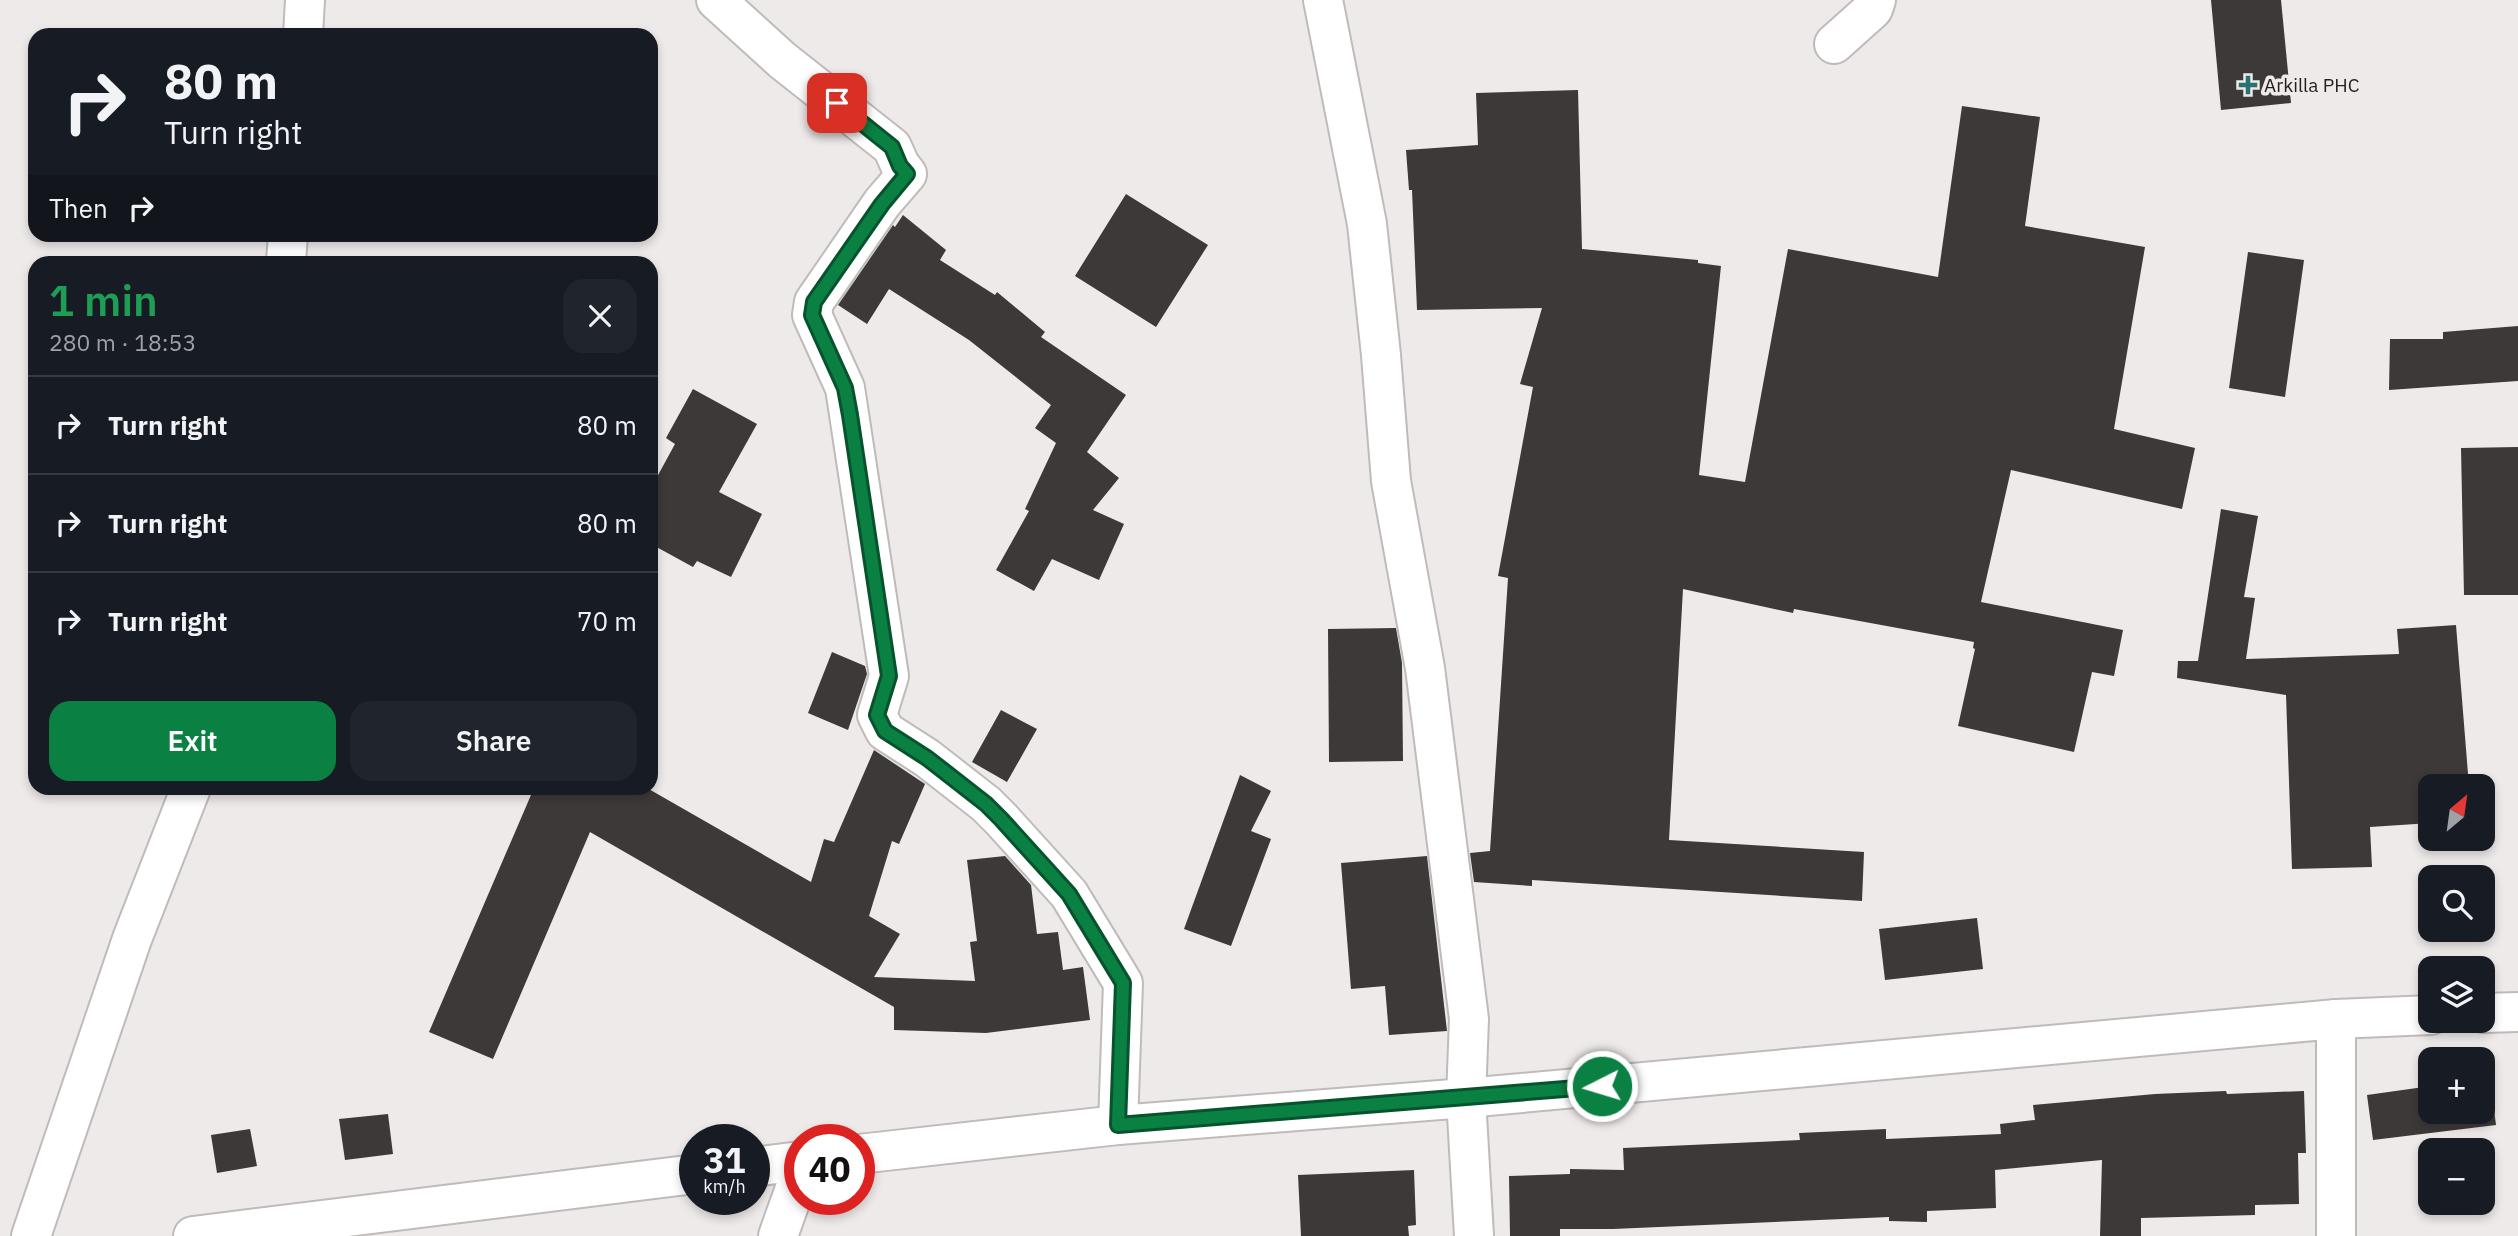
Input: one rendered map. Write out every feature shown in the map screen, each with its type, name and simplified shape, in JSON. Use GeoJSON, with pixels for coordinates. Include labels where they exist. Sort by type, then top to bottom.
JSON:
{"type":"FeatureCollection","features":[{"type":"Feature","properties":{"kind":"street"},"geometry":{"type":"LineString","coordinates":[[303,28],[305,0]]}},
{"type":"Feature","properties":{"kind":"street"},"geometry":{"type":"LineString","coordinates":[[716,0],[782,60],[892,147],[900,166],[907,174],[882,204],[814,302],[812,315],[845,388],[850,415],[889,676],[877,715],[885,731],[927,758],[1001,819],[1069,894],[1123,983],[1118,1125]]}},
{"type":"Feature","properties":{"kind":"street"},"geometry":{"type":"LineString","coordinates":[[1323,0],[1367,224],[1391,481],[1425,668],[1469,1019],[1466,1098],[1474,1236]]}},
{"type":"Feature","properties":{"kind":"street"},"geometry":{"type":"LineString","coordinates":[[1834,44],[1873,9],[1876,0]]}},
{"type":"Feature","properties":{"kind":"street"},"geometry":{"type":"LineString","coordinates":[[31,1236],[132,939],[188,795]]}},
{"type":"Feature","properties":{"kind":"street"},"geometry":{"type":"LineString","coordinates":[[2495,1013],[2518,1012]]}},
{"type":"Feature","properties":{"kind":"street"},"geometry":{"type":"LineString","coordinates":[[875,1152],[1118,1125],[1466,1098],[2336,1019],[2418,1016]]}},
{"type":"Feature","properties":{"kind":"street"},"geometry":{"type":"LineString","coordinates":[[2336,1019],[2336,1236]]}},
{"type":"Feature","properties":{"kind":"street"},"geometry":{"type":"LineString","coordinates":[[193,1236],[679,1176]]}},
{"type":"Feature","properties":{"kind":"street"},"geometry":{"type":"LineString","coordinates":[[778,1236],[785,1215]]}},
{"type":"Feature","properties":{"kind":"building"},"geometry":{"type":"Polygon","coordinates":[[[2211,0],[2281,0],[2291,103],[2221,110],[2211,0]]]}},
{"type":"Feature","properties":{"kind":"building"},"geometry":{"type":"Polygon","coordinates":[[[1578,90],[1582,249],[1698,260],[1698,263],[1721,266],[1699,475],[1745,482],[1788,249],[1938,277],[1962,106],[2040,117],[2025,226],[2145,247],[2114,429],[2195,448],[2182,509],[2011,470],[1981,602],[2123,630],[2114,676],[2092,672],[2074,752],[1958,726],[1975,649],[1974,642],[1794,609],[1793,613],[1683,589],[1669,840],[1864,852],[1862,901],[1532,880],[1532,886],[1474,882],[1470,853],[1490,851],[1508,578],[1498,576],[1533,387],[1520,384],[1542,308],[1417,310],[1412,190],[1409,190],[1406,150],[1478,145],[1476,93],[1578,90]]]}},
{"type":"Feature","properties":{"kind":"building"},"geometry":{"type":"Polygon","coordinates":[[[1126,194],[1208,245],[1156,327],[1075,276],[1126,194]]]}},
{"type":"Feature","properties":{"kind":"building"},"geometry":{"type":"Polygon","coordinates":[[[903,215],[946,250],[940,260],[995,295],[997,292],[1045,332],[1041,337],[1126,395],[1087,452],[1119,478],[1093,510],[1124,524],[1099,580],[1052,559],[1034,591],[996,570],[1029,511],[1025,509],[1056,443],[1035,428],[1051,405],[969,340],[889,289],[867,324],[838,305],[893,225],[895,227],[903,215]]]}},
{"type":"Feature","properties":{"kind":"building"},"geometry":{"type":"Polygon","coordinates":[[[2248,252],[2304,260],[2285,397],[2229,388],[2248,252]]]}},
{"type":"Feature","properties":{"kind":"building"},"geometry":{"type":"Polygon","coordinates":[[[2518,326],[2518,381],[2389,390],[2390,339],[2443,339],[2443,332],[2518,326]]]}},
{"type":"Feature","properties":{"kind":"building"},"geometry":{"type":"Polygon","coordinates":[[[693,389],[757,424],[719,492],[762,514],[731,577],[697,561],[693,567],[658,548],[658,475],[675,444],[666,438],[693,389]]]}},
{"type":"Feature","properties":{"kind":"building"},"geometry":{"type":"Polygon","coordinates":[[[2518,447],[2518,595],[2464,595],[2461,448],[2518,447]]]}},
{"type":"Feature","properties":{"kind":"building"},"geometry":{"type":"Polygon","coordinates":[[[2221,509],[2258,516],[2244,597],[2255,598],[2246,659],[2399,654],[2397,629],[2456,625],[2468,774],[2418,774],[2418,824],[2370,827],[2372,867],[2292,869],[2286,695],[2177,678],[2178,661],[2198,661],[2221,509]]]}},
{"type":"Feature","properties":{"kind":"building"},"geometry":{"type":"Polygon","coordinates":[[[1396,628],[1402,663],[1403,761],[1329,762],[1328,629],[1396,628]]]}},
{"type":"Feature","properties":{"kind":"building"},"geometry":{"type":"Polygon","coordinates":[[[832,652],[865,666],[867,674],[848,730],[808,713],[832,652]]]}},
{"type":"Feature","properties":{"kind":"building"},"geometry":{"type":"Polygon","coordinates":[[[1001,710],[1037,729],[1007,782],[972,762],[1001,710]]]}},
{"type":"Feature","properties":{"kind":"building"},"geometry":{"type":"Polygon","coordinates":[[[874,750],[925,784],[899,844],[892,841],[869,916],[900,934],[874,977],[975,981],[970,942],[977,941],[967,860],[1005,856],[1031,885],[1037,934],[1058,932],[1063,970],[1083,967],[1090,1020],[986,1033],[894,1030],[894,1007],[590,832],[493,1059],[429,1032],[531,795],[658,794],[811,882],[824,839],[834,842],[874,750]]]}},
{"type":"Feature","properties":{"kind":"building"},"geometry":{"type":"Polygon","coordinates":[[[1240,775],[1271,791],[1251,831],[1271,839],[1231,946],[1184,929],[1240,775]]]}},
{"type":"Feature","properties":{"kind":"building"},"geometry":{"type":"Polygon","coordinates":[[[1427,856],[1447,1031],[1389,1035],[1385,986],[1351,989],[1341,863],[1427,856]]]}},
{"type":"Feature","properties":{"kind":"building"},"geometry":{"type":"Polygon","coordinates":[[[1977,918],[1983,969],[1885,980],[1879,929],[1977,918]]]}},
{"type":"Feature","properties":{"kind":"building"},"geometry":{"type":"Polygon","coordinates":[[[2418,1088],[2418,1124],[2495,1124],[2495,1117],[2496,1125],[2373,1140],[2367,1095],[2418,1088]]]}},
{"type":"Feature","properties":{"kind":"building"},"geometry":{"type":"Polygon","coordinates":[[[2226,1091],[2227,1094],[2304,1091],[2306,1153],[2298,1153],[2299,1204],[2255,1205],[2255,1215],[2141,1218],[2141,1236],[2100,1236],[2102,1160],[1995,1170],[1996,1208],[1927,1211],[1927,1222],[1889,1221],[1889,1217],[1560,1229],[1560,1236],[1510,1236],[1509,1176],[1570,1174],[1570,1169],[1624,1170],[1623,1148],[1800,1140],[1799,1133],[1886,1129],[1886,1139],[2001,1134],[2000,1124],[2035,1120],[2033,1105],[2155,1094],[2226,1091]]]}},
{"type":"Feature","properties":{"kind":"building"},"geometry":{"type":"Polygon","coordinates":[[[388,1114],[393,1154],[345,1160],[339,1119],[388,1114]]]}},
{"type":"Feature","properties":{"kind":"building"},"geometry":{"type":"Polygon","coordinates":[[[250,1129],[257,1166],[217,1173],[211,1135],[250,1129]]]}},
{"type":"Feature","properties":{"kind":"building"},"geometry":{"type":"Polygon","coordinates":[[[1414,1170],[1416,1225],[1408,1226],[1409,1236],[1301,1236],[1298,1175],[1414,1170]]]}},
{"type":"Feature","properties":{"kind":"place","name":"Arkilla PHC"},"geometry":{"type":"Point","coordinates":[2248,85]}},
{"type":"Feature","properties":{"kind":"route"},"geometry":{"type":"LineString","coordinates":[[837,103],[892,147],[900,166],[907,174],[882,204],[814,302],[812,315],[845,388],[850,415],[889,676],[877,715],[885,731],[927,758],[1001,819],[1069,894],[1123,983],[1118,1125],[1602,1086]]}}]}
